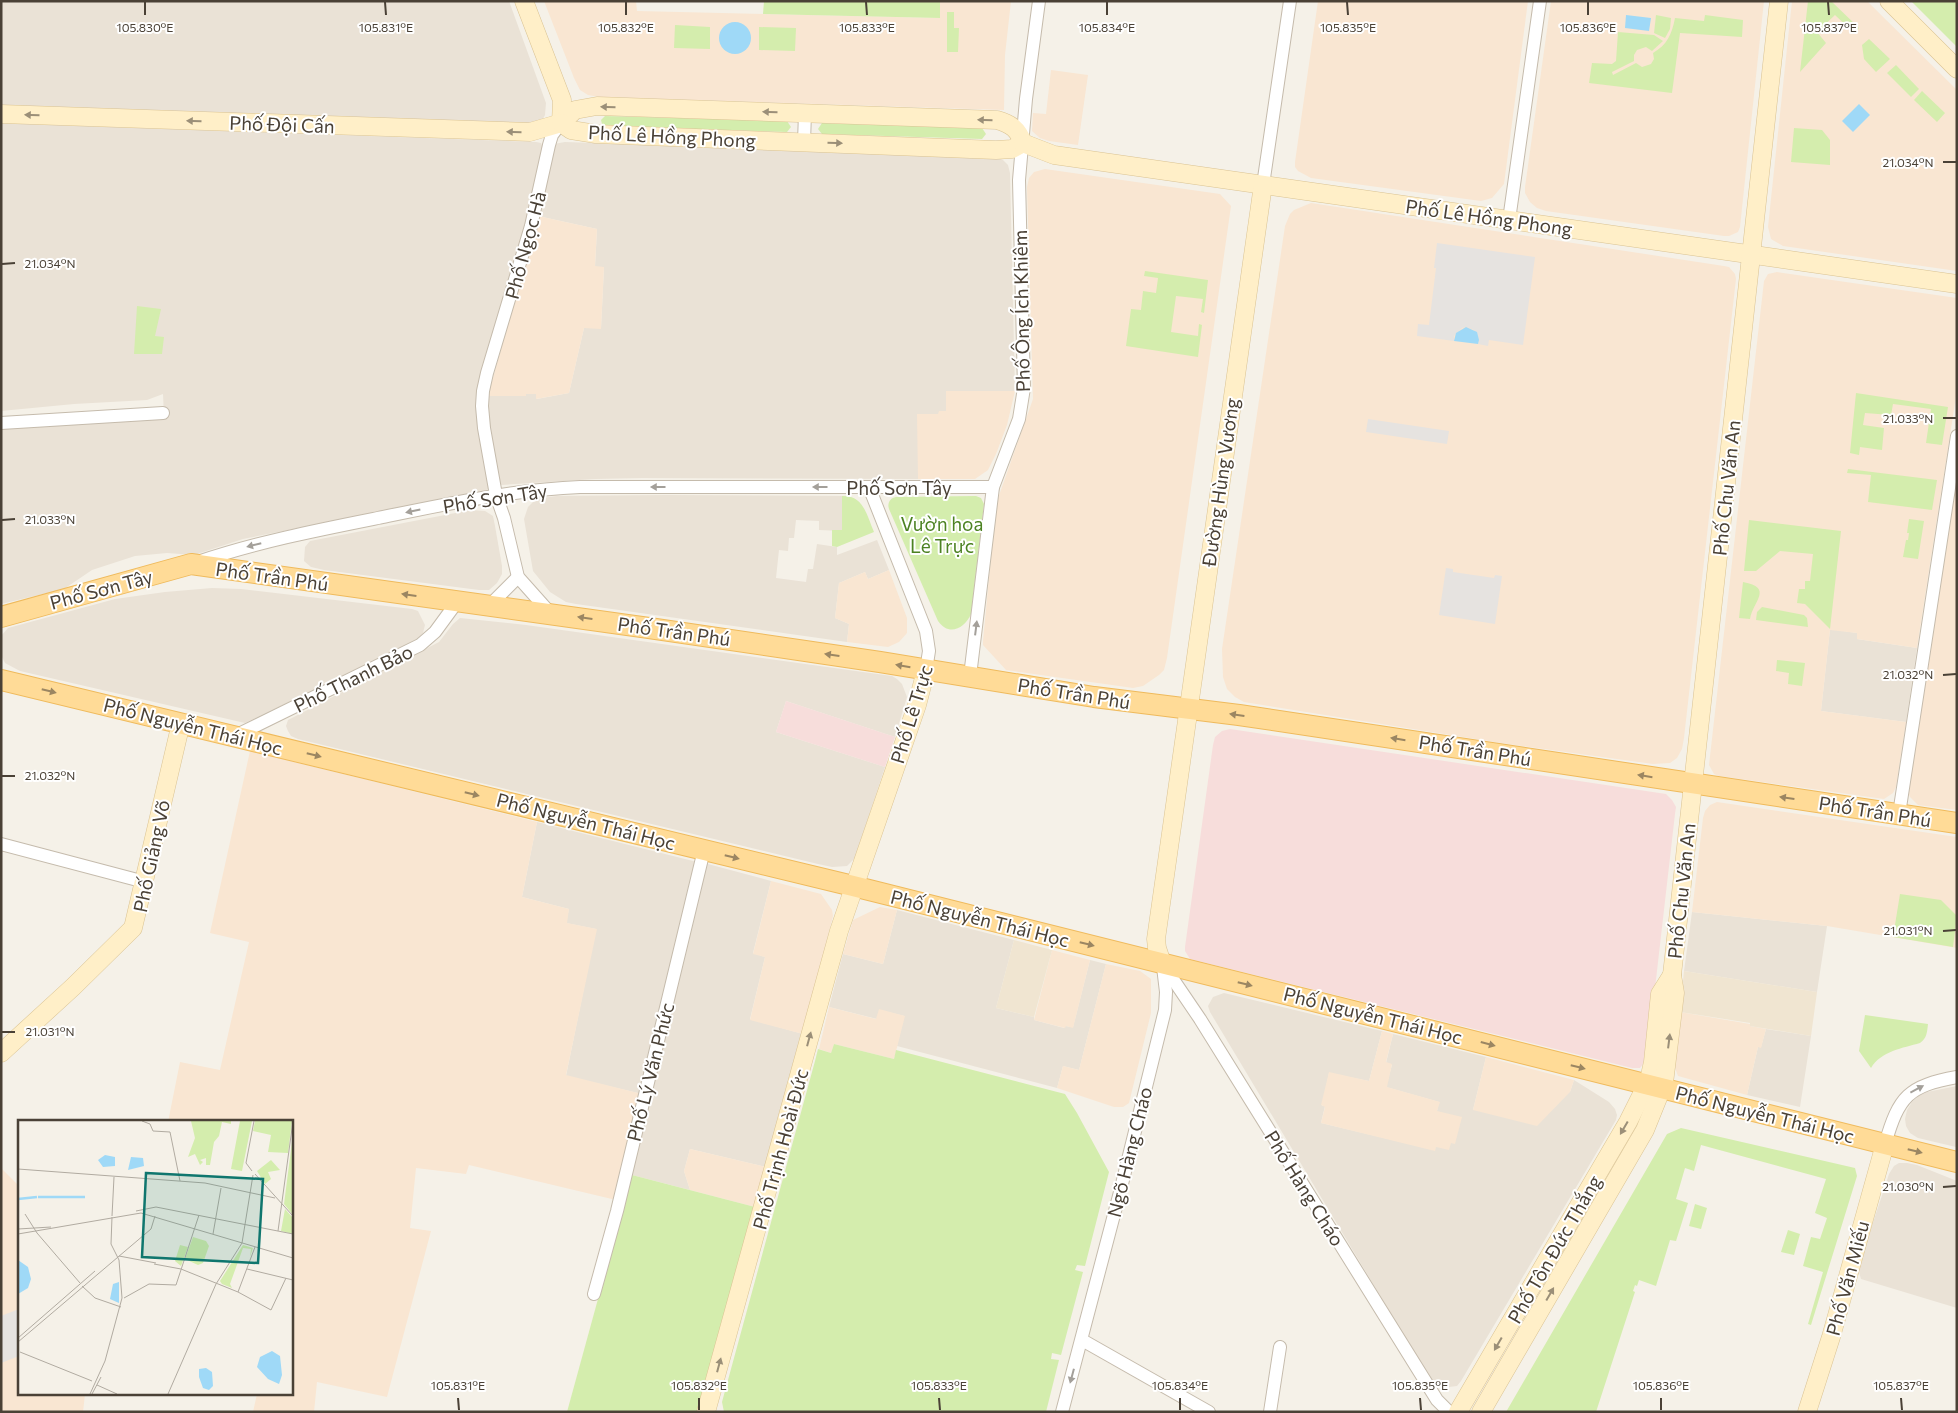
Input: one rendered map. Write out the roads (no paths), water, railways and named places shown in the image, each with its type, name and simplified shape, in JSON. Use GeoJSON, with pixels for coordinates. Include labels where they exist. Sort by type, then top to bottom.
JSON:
{"type":"FeatureCollection","features":[{"type":"Feature","properties":{"kind":"main road","name":"Phố Trần Phú"},"geometry":{"type":"LineString","coordinates":[[191,564],[551,614],[1957,823]]}},
{"type":"Feature","properties":{"kind":"main road","name":"Phố Sơn Tây"},"geometry":{"type":"LineString","coordinates":[[4,616],[191,564]]}},
{"type":"Feature","properties":{"kind":"main road","name":"Phố Nguyễn Thái Học"},"geometry":{"type":"LineString","coordinates":[[1,680],[853,886],[1957,1162]]}},
{"type":"Feature","properties":{"kind":"street","name":"Phố Ngọc Hà"},"geometry":{"type":"LineString","coordinates":[[496,495],[484,428],[483,391],[532,226],[549,145],[552,135],[561,123],[562,100],[524,1]]}},
{"type":"Feature","properties":{"kind":"street","name":"Phố Ông Ích Khiêm"},"geometry":{"type":"LineString","coordinates":[[970,676],[992,487],[1019,419],[1024,388],[1019,190],[1026,99],[1039,1]]}},
{"type":"Feature","properties":{"kind":"street","name":"Đường Hùng Vương"},"geometry":{"type":"LineString","coordinates":[[1162,963],[1156,939],[1290,1]]}},
{"type":"Feature","properties":{"kind":"street"},"geometry":{"type":"LineString","coordinates":[[1509,220],[1540,1]]}},
{"type":"Feature","properties":{"kind":"street","name":"Phố Chu Văn An"},"geometry":{"type":"LineString","coordinates":[[1654,1087],[1649,1080],[1653,1062],[1660,994],[1672,975],[1779,1]]}},
{"type":"Feature","properties":{"kind":"street"},"geometry":{"type":"LineString","coordinates":[[1889,1],[1957,69]]}},
{"type":"Feature","properties":{"kind":"street","name":"Phố Lê Hồng Phong"},"geometry":{"type":"LineString","coordinates":[[597,106],[997,120],[1008,123],[1019,132],[1022,143],[1012,149],[996,150],[586,134],[571,130],[561,123],[574,110],[597,106]]}},
{"type":"Feature","properties":{"kind":"street"},"geometry":{"type":"LineString","coordinates":[[804,142],[805,113]]}},
{"type":"Feature","properties":{"kind":"street","name":"Phố Đội Cấn"},"geometry":{"type":"LineString","coordinates":[[1,114],[530,132],[561,123]]}},
{"type":"Feature","properties":{"kind":"street","name":"Phố Lê Hồng Phong"},"geometry":{"type":"LineString","coordinates":[[1022,143],[1054,155],[1957,284]]}},
{"type":"Feature","properties":{"kind":"street"},"geometry":{"type":"LineString","coordinates":[[1,423],[164,412]]}},
{"type":"Feature","properties":{"kind":"street"},"geometry":{"type":"LineString","coordinates":[[1899,814],[1957,436]]}},
{"type":"Feature","properties":{"kind":"street","name":"Phố Sơn Tây"},"geometry":{"type":"LineString","coordinates":[[191,564],[254,544],[496,495],[530,490],[580,487],[992,487]]}},
{"type":"Feature","properties":{"kind":"street","name":"Phố Lê Trực"},"geometry":{"type":"LineString","coordinates":[[853,886],[917,705],[929,651],[926,631],[869,487]]}},
{"type":"Feature","properties":{"kind":"street"},"geometry":{"type":"LineString","coordinates":[[496,495],[504,518],[518,577],[551,614]]}},
{"type":"Feature","properties":{"kind":"street"},"geometry":{"type":"LineString","coordinates":[[489,606],[518,577]]}},
{"type":"Feature","properties":{"kind":"street","name":"Phố Thanh Bảo"},"geometry":{"type":"LineString","coordinates":[[235,736],[420,645],[441,625],[457,602]]}},
{"type":"Feature","properties":{"kind":"street","name":"Phố Giảng Võ"},"geometry":{"type":"LineString","coordinates":[[1,1053],[129,934],[136,921],[182,723]]}},
{"type":"Feature","properties":{"kind":"street"},"geometry":{"type":"LineString","coordinates":[[4,848],[145,882]]}},
{"type":"Feature","properties":{"kind":"street","name":"Phố Lý Văn Phức"},"geometry":{"type":"LineString","coordinates":[[594,1294],[619,1202],[704,850]]}},
{"type":"Feature","properties":{"kind":"street","name":"Phố Trịnh Hoài Đức"},"geometry":{"type":"LineString","coordinates":[[706,1412],[853,886]]}},
{"type":"Feature","properties":{"kind":"street","name":"Ngõ Hàng Cháo"},"geometry":{"type":"LineString","coordinates":[[1062,1412],[1082,1340],[1165,1010],[1166,992],[1162,963]]}},
{"type":"Feature","properties":{"kind":"street","name":"Phố Hàng Cháo"},"geometry":{"type":"LineString","coordinates":[[1162,963],[1200,1019],[1437,1400],[1449,1412]]}},
{"type":"Feature","properties":{"kind":"street"},"geometry":{"type":"LineString","coordinates":[[1885,1144],[1894,1117],[1908,1093],[1922,1085],[1957,1077]]}},
{"type":"Feature","properties":{"kind":"street","name":"Phố Tôn Đức Thắng"},"geometry":{"type":"LineString","coordinates":[[1458,1412],[1628,1122],[1654,1087]]}},
{"type":"Feature","properties":{"kind":"street","name":"Phố Tôn Đức Thắng"},"geometry":{"type":"LineString","coordinates":[[1482,1412],[1645,1130],[1654,1087]]}},
{"type":"Feature","properties":{"kind":"street","name":"Phố Văn Miếu"},"geometry":{"type":"LineString","coordinates":[[1807,1412],[1831,1337],[1885,1144]]}},
{"type":"Feature","properties":{"kind":"street"},"geometry":{"type":"LineString","coordinates":[[1082,1340],[1209,1412]]}},
{"type":"Feature","properties":{"kind":"street"},"geometry":{"type":"LineString","coordinates":[[1270,1412],[1280,1347]]}},
{"type":"Feature","properties":{"kind":"water"},"geometry":{"type":"Polygon","coordinates":[[[1626,15],[1651,18],[1649,31],[1625,28],[1626,15]]]}},
{"type":"Feature","properties":{"kind":"water"},"geometry":{"type":"Polygon","coordinates":[[[735,22],[747,26],[751,38],[747,50],[735,54],[723,50],[719,38],[723,26],[735,22]]]}},
{"type":"Feature","properties":{"kind":"water"},"geometry":{"type":"Polygon","coordinates":[[[1859,104],[1870,115],[1853,132],[1842,121],[1859,104]]]}},
{"type":"Feature","properties":{"kind":"water"},"geometry":{"type":"Polygon","coordinates":[[[1466,327],[1477,332],[1478,344],[1454,341],[1456,333],[1466,327]]]}},
{"type":"Feature","properties":{"kind":"park label","name":"Vườn hoa Lê Trực"},"geometry":{"type":"Point","coordinates":[942,534]}}]}
